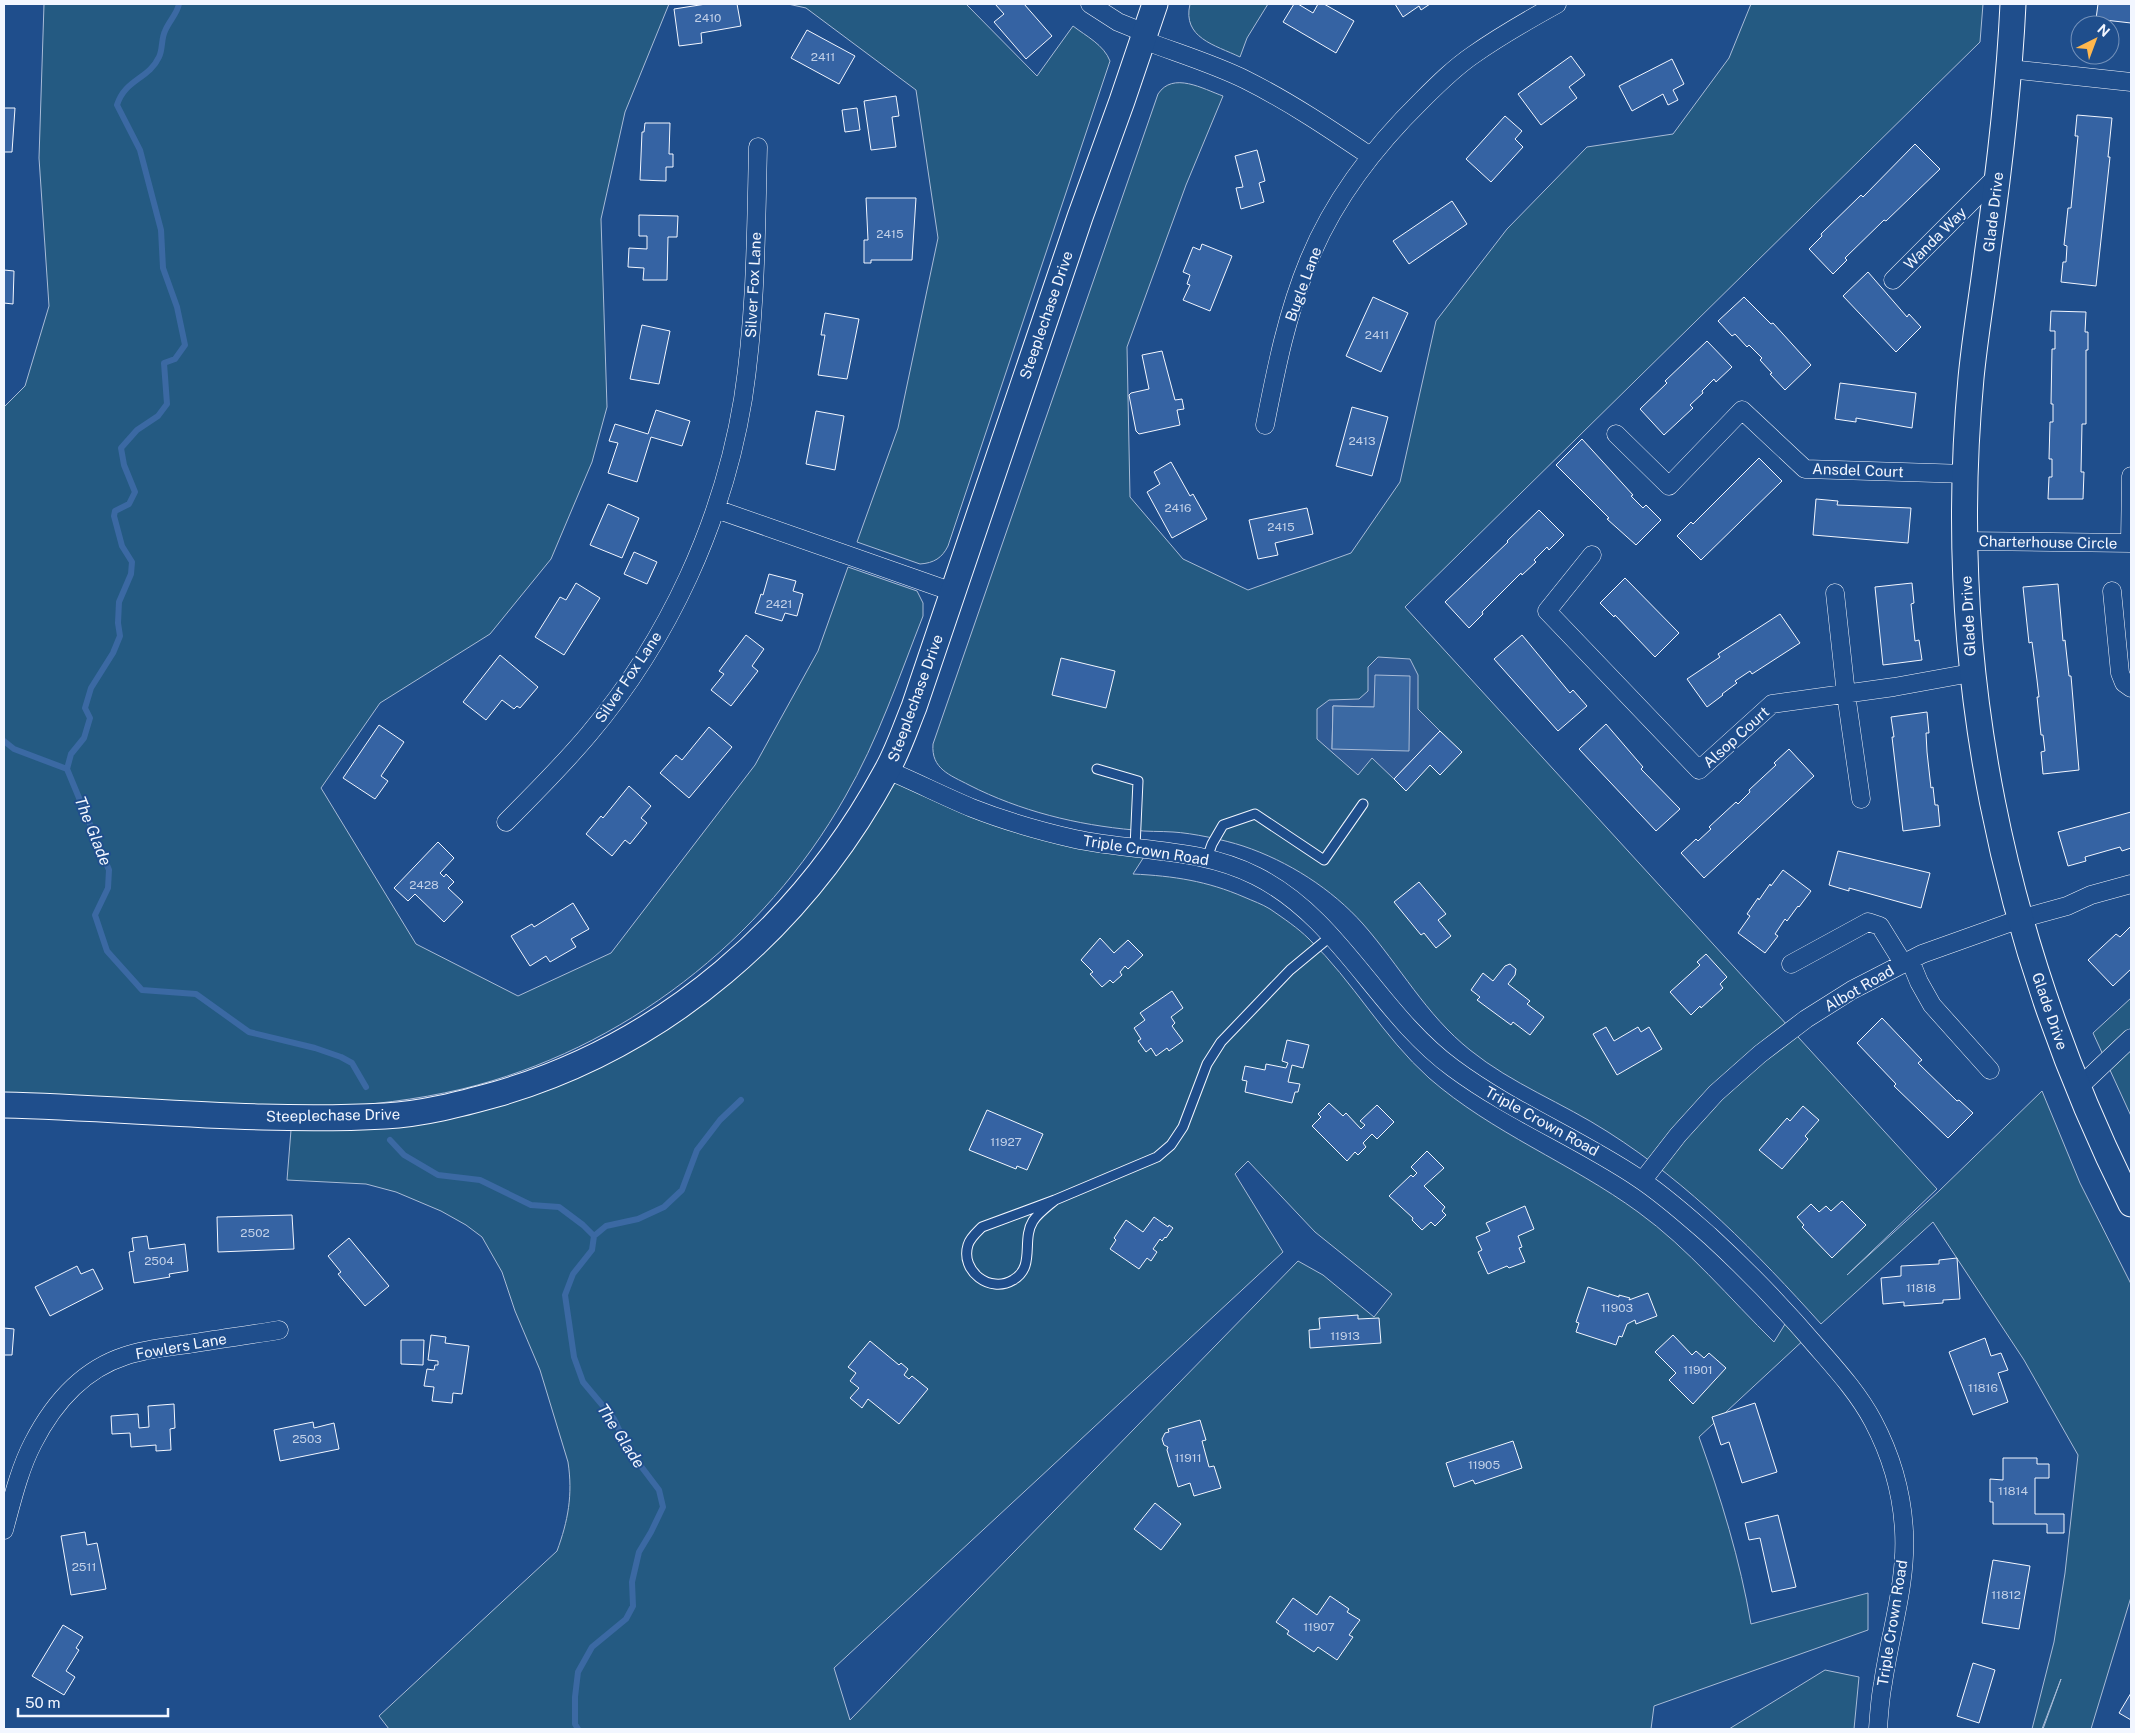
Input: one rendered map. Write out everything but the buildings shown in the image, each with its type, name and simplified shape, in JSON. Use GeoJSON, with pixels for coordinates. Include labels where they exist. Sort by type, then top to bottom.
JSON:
{"type":"FeatureCollection","features":[{"type":"Feature","properties":{"kind":"street"},"geometry":{"type":"LineString","coordinates":[[1090,4],[1144,37],[1244,79],[1272,93],[1370,156]]}},
{"type":"Feature","properties":{"kind":"street","name":"Steeplechase Drive"},"geometry":{"type":"LineString","coordinates":[[4,1105],[288,1118],[385,1116],[463,1104],[521,1087],[573,1067],[622,1043],[670,1013],[715,980],[761,940],[800,899],[857,824],[887,770],[914,707],[1154,4]]}},
{"type":"Feature","properties":{"kind":"street","name":"Bugle Lane"},"geometry":{"type":"LineString","coordinates":[[1265,425],[1281,350],[1309,259],[1330,217],[1370,156],[1399,123],[1448,75],[1472,56],[1557,4]]}},
{"type":"Feature","properties":{"kind":"street","name":"Glade Drive"},"geometry":{"type":"LineString","coordinates":[[2013,4],[2010,69],[1971,378],[1965,541],[1972,674],[1981,743],[1996,824],[2020,919],[2045,1001],[2078,1088],[2131,1204]]}},
{"type":"Feature","properties":{"kind":"street"},"geometry":{"type":"LineString","coordinates":[[2010,69],[2131,82]]}},
{"type":"Feature","properties":{"kind":"street","name":"Silver Fox Lane"},"geometry":{"type":"LineString","coordinates":[[506,822],[548,780],[590,733],[629,680],[664,624],[690,575],[716,509],[742,400],[750,338],[755,272],[758,146]]}},
{"type":"Feature","properties":{"kind":"street","name":"Wanda Way"},"geometry":{"type":"LineString","coordinates":[[1893,280],[1998,175]]}},
{"type":"Feature","properties":{"kind":"street","name":"Ansdel Court"},"geometry":{"type":"LineString","coordinates":[[1616,434],[1669,486],[1742,410],[1805,469],[1966,474]]}},
{"type":"Feature","properties":{"kind":"street"},"geometry":{"type":"LineString","coordinates":[[2131,476],[2131,543]]}},
{"type":"Feature","properties":{"kind":"street"},"geometry":{"type":"LineString","coordinates":[[716,509],[953,592]]}},
{"type":"Feature","properties":{"kind":"street","name":"Charterhouse Circle"},"geometry":{"type":"LineString","coordinates":[[1965,541],[2131,543]]}},
{"type":"Feature","properties":{"kind":"street","name":"Alsop Court"},"geometry":{"type":"LineString","coordinates":[[1592,556],[1548,611],[1699,770],[1772,704],[1972,674]]}},
{"type":"Feature","properties":{"kind":"street"},"geometry":{"type":"LineString","coordinates":[[2112,591],[2120,673],[2124,682],[2131,688]]}},
{"type":"Feature","properties":{"kind":"street"},"geometry":{"type":"LineString","coordinates":[[1835,593],[1846,694],[1861,799]]}},
{"type":"Feature","properties":{"kind":"street","name":"Triple Crown Road"},"geometry":{"type":"LineString","coordinates":[[887,770],[973,808],[1028,827],[1079,840],[1208,858],[1228,864],[1255,876],[1284,892],[1308,912],[1331,936],[1415,1034],[1450,1067],[1496,1096],[1642,1180],[1675,1205],[1740,1264],[1795,1322],[1851,1387],[1872,1419],[1889,1455],[1900,1498],[1904,1533],[1903,1572],[1882,1686],[1878,1729]]}},
{"type":"Feature","properties":{"kind":"street","name":"Albot Road"},"geometry":{"type":"LineString","coordinates":[[1642,1180],[1678,1135],[1716,1093],[1760,1054],[1821,1009],[1852,990],[1906,961],[2020,919],[2067,906],[2091,895],[2131,884]]}},
{"type":"Feature","properties":{"kind":"street"},"geometry":{"type":"LineString","coordinates":[[1791,964],[1868,922],[1880,926],[1906,961],[1932,1006],[1990,1070]]}},
{"type":"Feature","properties":{"kind":"street"},"geometry":{"type":"LineString","coordinates":[[2078,1088],[2131,1038]]}},
{"type":"Feature","properties":{"kind":"street","name":"Fowlers Lane"},"geometry":{"type":"LineString","coordinates":[[4,1530],[8,1502],[32,1444],[58,1402],[78,1383],[101,1367],[125,1356],[151,1350],[279,1330]]}},
{"type":"Feature","properties":{"kind":"lane"},"geometry":{"type":"LineString","coordinates":[[1097,769],[1138,781],[1135,847]]}},
{"type":"Feature","properties":{"kind":"lane"},"geometry":{"type":"LineString","coordinates":[[1208,858],[1212,844],[1223,825],[1255,814],[1324,860],[1363,804]]}},
{"type":"Feature","properties":{"kind":"lane"},"geometry":{"type":"LineString","coordinates":[[1055,1200],[1033,1221],[1028,1236],[1027,1260],[1023,1271],[1014,1280],[1003,1284],[990,1284],[979,1279],[972,1271],[967,1259],[968,1246],[973,1235],[982,1228],[1157,1157],[1171,1145],[1183,1127],[1208,1064],[1221,1042],[1290,970],[1331,936]]}},
{"type":"Feature","properties":{"kind":"shaded area"},"geometry":{"type":"Polygon","coordinates":[[[44,4],[669,4],[625,112],[601,219],[607,407],[592,462],[551,559],[490,634],[380,703],[321,788],[416,944],[518,996],[611,953],[755,765],[818,651],[848,567],[917,591],[923,603],[923,616],[887,708],[857,775],[812,849],[774,897],[731,942],[684,982],[633,1017],[578,1047],[521,1071],[462,1089],[410,1099],[321,1108],[4,1095],[4,407],[25,386],[49,306],[39,158],[44,4]]]}},
{"type":"Feature","properties":{"kind":"shaded area"},"geometry":{"type":"Polygon","coordinates":[[[788,4],[966,4],[1037,76],[1073,26],[1104,50],[1110,61],[948,546],[940,557],[929,562],[920,564],[857,542],[898,428],[938,238],[916,90],[806,8],[788,4]]]}},
{"type":"Feature","properties":{"kind":"shaded area"},"geometry":{"type":"Polygon","coordinates":[[[1190,4],[1268,4],[1247,38],[1240,57],[1211,44],[1196,33],[1191,25],[1189,16],[1190,4]]]}},
{"type":"Feature","properties":{"kind":"shaded area"},"geometry":{"type":"Polygon","coordinates":[[[1751,4],[1983,4],[1980,42],[1405,607],[1937,1189],[1847,1275],[1939,1191],[2042,1091],[2080,1183],[2131,1284],[2131,1597],[2091,1729],[2043,1729],[2061,1679],[2042,1729],[2032,1729],[2054,1642],[2065,1573],[2078,1455],[2024,1360],[1933,1222],[1821,1324],[1747,1246],[1695,1197],[1667,1174],[1608,1132],[1503,1073],[1470,1050],[1454,1036],[1427,1006],[1351,911],[1338,899],[1293,868],[1260,852],[1227,841],[1199,835],[1139,831],[1091,825],[1029,809],[988,794],[949,774],[935,760],[933,753],[933,744],[1158,94],[1164,87],[1180,83],[1189,84],[1223,96],[1186,185],[1127,347],[1130,497],[1183,559],[1248,590],[1351,553],[1400,482],[1436,321],[1507,229],[1587,147],[1673,134],[1729,58],[1751,4]]]}},
{"type":"Feature","properties":{"kind":"shaded area"},"geometry":{"type":"Polygon","coordinates":[[[1378,657],[1410,659],[1418,675],[1418,709],[1440,731],[1394,779],[1372,758],[1358,775],[1317,739],[1317,709],[1329,700],[1359,699],[1368,691],[1368,667],[1378,657]],[[1333,706],[1332,749],[1374,707],[1333,706]]]}},
{"type":"Feature","properties":{"kind":"shaded area"},"geometry":{"type":"Polygon","coordinates":[[[1375,675],[1410,676],[1409,751],[1332,749],[1333,706],[1374,707],[1375,675]]]}},
{"type":"Feature","properties":{"kind":"shaded area"},"geometry":{"type":"Polygon","coordinates":[[[887,770],[973,808],[1149,849],[1133,874],[1162,876],[1203,883],[1270,909],[1300,931],[1325,955],[1412,1062],[1453,1098],[1505,1132],[1612,1194],[1638,1212],[1674,1241],[1774,1342],[1790,1316],[1808,1336],[1699,1437],[1729,1529],[1751,1624],[1868,1593],[1868,1630],[1654,1706],[1651,1729],[389,1729],[379,1716],[557,1551],[564,1529],[570,1497],[568,1462],[540,1370],[515,1311],[502,1272],[482,1237],[466,1225],[441,1211],[396,1192],[366,1184],[287,1180],[291,1130],[350,1120],[573,1067],[761,940],[887,770]],[[1248,1161],[1235,1174],[1283,1252],[834,1668],[850,1720],[1298,1261],[1323,1275],[1374,1317],[1392,1294],[1315,1232],[1248,1161]]]}},
{"type":"Feature","properties":{"kind":"shaded area"},"geometry":{"type":"Polygon","coordinates":[[[2131,998],[2131,1116],[2093,1033],[2131,998]]]}},
{"type":"Feature","properties":{"kind":"shaded area"},"geometry":{"type":"Polygon","coordinates":[[[1825,1670],[1859,1677],[1854,1729],[1729,1729],[1825,1670]]]}},
{"type":"Feature","properties":{"kind":"waterway"},"geometry":{"type":"LineString","coordinates":[[67,769],[71,754],[84,738],[90,718],[85,708],[91,688],[113,653],[120,636],[118,623],[119,602],[131,574],[132,562],[122,546],[114,516],[115,511],[129,504],[135,492],[124,465],[121,448],[137,430],[158,416],[167,404],[164,363],[175,359],[185,345],[177,307],[163,268],[161,230],[140,150],[117,105],[121,96],[131,84],[155,64],[160,54],[165,31],[179,4]]}},
{"type":"Feature","properties":{"kind":"waterway","name":"The Glade"},"geometry":{"type":"LineString","coordinates":[[4,741],[14,749],[67,769],[109,870],[108,888],[95,915],[107,951],[142,990],[196,994],[249,1032],[315,1048],[352,1063],[366,1087]]}},
{"type":"Feature","properties":{"kind":"waterway"},"geometry":{"type":"LineString","coordinates":[[594,1236],[606,1226],[638,1219],[664,1207],[682,1190],[697,1150],[720,1120],[741,1100]]}},
{"type":"Feature","properties":{"kind":"waterway","name":"The Glade"},"geometry":{"type":"LineString","coordinates":[[390,1140],[404,1155],[438,1175],[480,1180],[531,1205],[559,1207],[594,1236]]}},
{"type":"Feature","properties":{"kind":"waterway","name":"The Glade"},"geometry":{"type":"LineString","coordinates":[[578,1729],[575,1724],[575,1697],[578,1672],[592,1647],[626,1619],[633,1606],[632,1582],[639,1552],[663,1507],[659,1490],[628,1449],[614,1419],[583,1382],[574,1357],[565,1295],[573,1274],[592,1250],[594,1236]]}}]}
